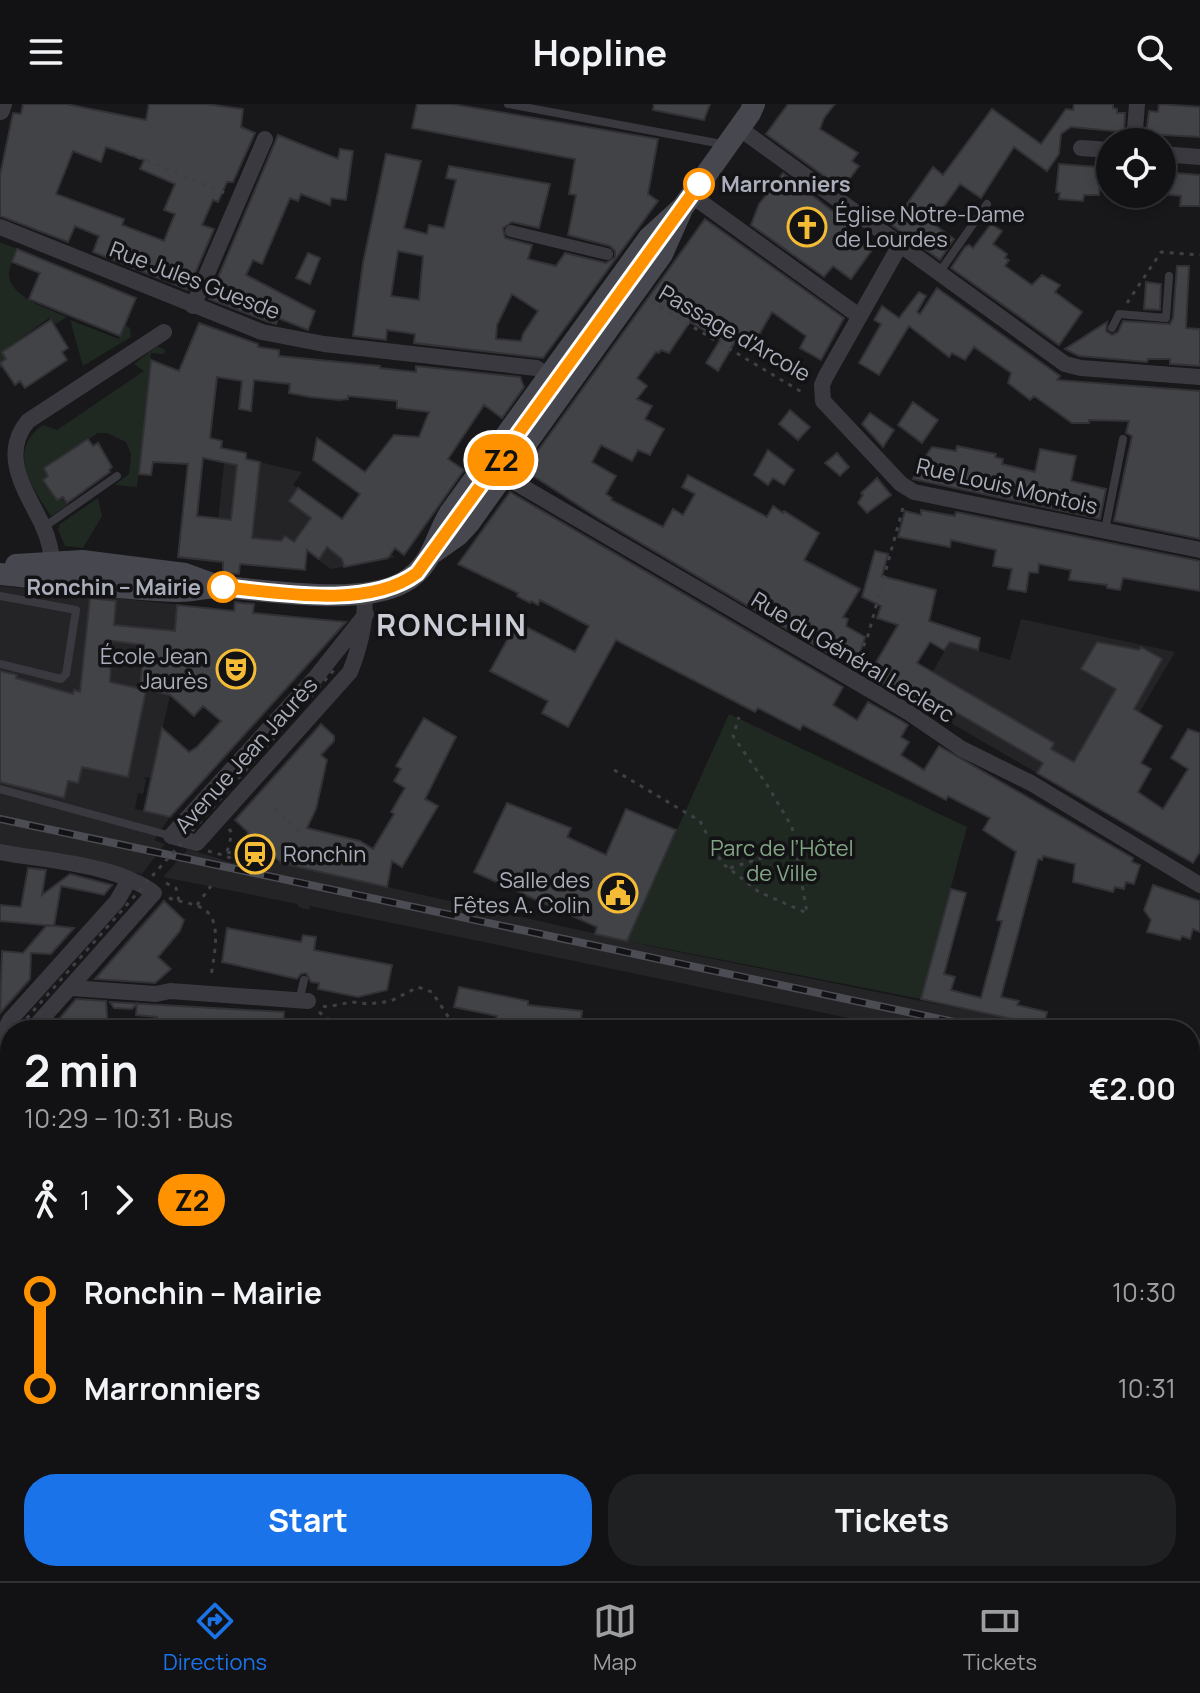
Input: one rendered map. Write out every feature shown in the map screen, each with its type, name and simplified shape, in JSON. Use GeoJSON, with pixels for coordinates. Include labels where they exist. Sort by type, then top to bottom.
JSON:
{"type":"FeatureCollection","features":[{"type":"Feature","properties":{"kind":"main road"},"geometry":{"type":"LineString","coordinates":[[558,380],[616,261],[687,201],[748,116]]}},
{"type":"Feature","properties":{"kind":"main road"},"geometry":{"type":"LineString","coordinates":[[0,563],[38,572],[175,591],[219,587],[308,594],[365,603],[406,581],[422,568],[434,552],[448,517],[495,468],[558,380],[634,293],[669,243],[687,201]]}},
{"type":"Feature","properties":{"kind":"main road"},"geometry":{"type":"LineString","coordinates":[[38,572],[68,560],[116,564],[156,562],[219,587]]}},
{"type":"Feature","properties":{"kind":"street"},"geometry":{"type":"LineString","coordinates":[[0,110],[2,104]]}},
{"type":"Feature","properties":{"kind":"street"},"geometry":{"type":"LineString","coordinates":[[1135,128],[1137,104]]}},
{"type":"Feature","properties":{"kind":"street"},"geometry":{"type":"LineString","coordinates":[[748,116],[900,245],[1065,364],[1081,368],[1110,364],[1200,377]]}},
{"type":"Feature","properties":{"kind":"street"},"geometry":{"type":"LineString","coordinates":[[193,306],[265,139]]}},
{"type":"Feature","properties":{"kind":"street"},"geometry":{"type":"LineString","coordinates":[[1081,148],[1096,149]]}},
{"type":"Feature","properties":{"kind":"street"},"geometry":{"type":"LineString","coordinates":[[1176,155],[1200,157]]}},
{"type":"Feature","properties":{"kind":"street"},"geometry":{"type":"LineString","coordinates":[[687,201],[859,316]]}},
{"type":"Feature","properties":{"kind":"street","name":"Rue Jules Guesde"},"geometry":{"type":"LineString","coordinates":[[0,227],[238,324],[286,338],[536,368],[558,380]]}},
{"type":"Feature","properties":{"kind":"street"},"geometry":{"type":"LineString","coordinates":[[511,231],[616,261]]}},
{"type":"Feature","properties":{"kind":"street"},"geometry":{"type":"LineString","coordinates":[[821,395],[826,376],[900,245]]}},
{"type":"Feature","properties":{"kind":"street"},"geometry":{"type":"LineString","coordinates":[[38,572],[44,527],[13,467],[12,443],[18,430],[164,332]]}},
{"type":"Feature","properties":{"kind":"street","name":"Rue Louis Montois"},"geometry":{"type":"LineString","coordinates":[[821,395],[823,401],[907,488],[1200,550]]}},
{"type":"Feature","properties":{"kind":"street","name":"Rue du Général Leclerc"},"geometry":{"type":"LineString","coordinates":[[495,468],[908,712],[952,743],[1031,783],[1200,884]]}},
{"type":"Feature","properties":{"kind":"street","name":"Avenue Jean Jaurès"},"geometry":{"type":"LineString","coordinates":[[365,603],[359,648],[350,672],[197,843],[171,836],[316,677],[365,603]]}},
{"type":"Feature","properties":{"kind":"street"},"geometry":{"type":"LineString","coordinates":[[0,852],[110,873],[155,886],[72,988],[35,1020]]}},
{"type":"Feature","properties":{"kind":"street"},"geometry":{"type":"LineString","coordinates":[[10,1020],[117,901],[129,880]]}},
{"type":"Feature","properties":{"kind":"street"},"geometry":{"type":"LineString","coordinates":[[72,988],[156,994],[170,991],[303,1001]]}},
{"type":"Feature","properties":{"kind":"lane"},"geometry":{"type":"LineString","coordinates":[[508,104],[748,116]]}},
{"type":"Feature","properties":{"kind":"lane"},"geometry":{"type":"LineString","coordinates":[[558,380],[687,201]]}},
{"type":"Feature","properties":{"kind":"lane"},"geometry":{"type":"LineString","coordinates":[[939,274],[987,204]]}},
{"type":"Feature","properties":{"kind":"lane"},"geometry":{"type":"LineString","coordinates":[[1112,328],[1119,314],[1166,318],[1169,276]]}},
{"type":"Feature","properties":{"kind":"lane"},"geometry":{"type":"LineString","coordinates":[[1105,530],[1123,439]]}},
{"type":"Feature","properties":{"kind":"lane"},"geometry":{"type":"LineString","coordinates":[[44,527],[117,476]]}},
{"type":"Feature","properties":{"kind":"lane"},"geometry":{"type":"LineString","coordinates":[[116,564],[219,587]]}},
{"type":"Feature","properties":{"kind":"lane"},"geometry":{"type":"LineString","coordinates":[[0,596],[76,610],[66,674],[61,679],[0,664]]}},
{"type":"Feature","properties":{"kind":"lane"},"geometry":{"type":"LineString","coordinates":[[0,789],[171,836]]}},
{"type":"Feature","properties":{"kind":"lane"},"geometry":{"type":"LineString","coordinates":[[303,1001],[304,980]]}},
{"type":"Feature","properties":{"kind":"path"},"geometry":{"type":"LineString","coordinates":[[128,153],[239,199]]}},
{"type":"Feature","properties":{"kind":"path"},"geometry":{"type":"LineString","coordinates":[[1119,314],[1161,252],[1200,255]]}},
{"type":"Feature","properties":{"kind":"path","name":"Passage d'Arcole"},"geometry":{"type":"LineString","coordinates":[[634,293],[803,394],[821,395]]}},
{"type":"Feature","properties":{"kind":"path"},"geometry":{"type":"LineString","coordinates":[[847,677],[867,639],[907,488]]}},
{"type":"Feature","properties":{"kind":"path"},"geometry":{"type":"LineString","coordinates":[[33,1020],[335,669]]}},
{"type":"Feature","properties":{"kind":"path"},"geometry":{"type":"LineString","coordinates":[[614,770],[700,821],[718,858],[759,892],[807,913],[792,827],[733,736],[739,717]]}},
{"type":"Feature","properties":{"kind":"path"},"geometry":{"type":"LineString","coordinates":[[274,809],[301,832]]}},
{"type":"Feature","properties":{"kind":"path"},"geometry":{"type":"LineString","coordinates":[[220,816],[232,833],[227,854]]}},
{"type":"Feature","properties":{"kind":"path"},"geometry":{"type":"LineString","coordinates":[[216,853],[253,859],[252,864]]}},
{"type":"Feature","properties":{"kind":"path"},"geometry":{"type":"LineString","coordinates":[[227,854],[241,863]]}},
{"type":"Feature","properties":{"kind":"path"},"geometry":{"type":"LineString","coordinates":[[729,868],[771,855],[796,857]]}},
{"type":"Feature","properties":{"kind":"path"},"geometry":{"type":"LineString","coordinates":[[155,886],[176,888],[179,901]]}},
{"type":"Feature","properties":{"kind":"path"},"geometry":{"type":"LineString","coordinates":[[155,886],[179,901],[206,911],[212,918],[214,952],[209,996]]}},
{"type":"Feature","properties":{"kind":"path"},"geometry":{"type":"LineString","coordinates":[[196,906],[211,886]]}},
{"type":"Feature","properties":{"kind":"path"},"geometry":{"type":"LineString","coordinates":[[303,1001],[327,1007],[352,1002],[369,1004],[391,1001],[418,987],[432,992],[450,1020]]}},
{"type":"Feature","properties":{"kind":"path"},"geometry":{"type":"LineString","coordinates":[[303,1001],[329,1020]]}},
{"type":"Feature","properties":{"kind":"shaded area"},"geometry":{"type":"Polygon","coordinates":[[[225,454],[302,472],[293,485],[395,557],[331,569],[293,542],[290,569],[214,561],[225,454]]]}},
{"type":"Feature","properties":{"kind":"shaded area"},"geometry":{"type":"Polygon","coordinates":[[[0,586],[201,607],[196,658],[170,696],[151,778],[144,777],[143,794],[138,793],[135,809],[170,817],[154,840],[165,844],[142,874],[0,845],[0,586]]]}},
{"type":"Feature","properties":{"kind":"shaded area"},"geometry":{"type":"Polygon","coordinates":[[[1021,619],[1175,652],[1087,802],[915,702],[950,642],[1010,660],[1021,619]]]}},
{"type":"Feature","properties":{"kind":"shaded area"},"geometry":{"type":"Polygon","coordinates":[[[188,849],[233,863],[241,861],[267,867],[269,862],[281,863],[659,948],[1015,1020],[858,1020],[310,906],[309,910],[298,907],[298,904],[163,877],[188,849]]]}},
{"type":"Feature","properties":{"kind":"green space"},"geometry":{"type":"Polygon","coordinates":[[[0,242],[17,249],[9,273],[15,289],[31,301],[67,317],[54,325],[49,318],[2,352],[6,359],[0,369],[0,242]]]}},
{"type":"Feature","properties":{"kind":"green space"},"geometry":{"type":"Polygon","coordinates":[[[70,320],[119,339],[125,325],[130,328],[131,337],[83,366],[70,320]]]}},
{"type":"Feature","properties":{"kind":"green space"},"geometry":{"type":"Polygon","coordinates":[[[157,346],[165,350],[164,354],[151,353],[137,487],[115,485],[129,474],[131,454],[126,442],[107,433],[98,433],[44,468],[48,476],[44,480],[68,505],[51,516],[36,493],[26,469],[24,457],[32,435],[43,425],[57,430],[144,371],[134,364],[157,346]]]}},
{"type":"Feature","properties":{"kind":"green space"},"geometry":{"type":"Polygon","coordinates":[[[98,498],[102,516],[83,548],[65,546],[58,530],[60,524],[98,498]]]}},
{"type":"Feature","properties":{"kind":"green space","name":"Parc de l’Hôtel de Ville"},"geometry":{"type":"Polygon","coordinates":[[[729,714],[967,827],[921,999],[627,941],[729,714]]]}},
{"type":"Feature","properties":{"kind":"building"},"geometry":{"type":"Polygon","coordinates":[[[23,104],[66,104],[146,120],[149,104],[206,104],[243,109],[241,127],[255,133],[233,182],[227,182],[218,202],[213,200],[202,225],[214,229],[188,290],[93,252],[99,236],[75,226],[68,242],[0,216],[0,175],[13,113],[21,114],[23,104]],[[106,147],[101,162],[73,151],[56,194],[124,219],[122,225],[164,241],[175,214],[164,210],[175,184],[140,169],[144,160],[106,147]]]}},
{"type":"Feature","properties":{"kind":"building"},"geometry":{"type":"Polygon","coordinates":[[[417,104],[452,104],[658,139],[648,194],[658,201],[543,358],[414,343],[415,334],[387,330],[386,340],[353,336],[363,263],[386,154],[421,161],[404,228],[427,234],[429,225],[444,228],[456,180],[446,178],[449,166],[550,184],[539,228],[512,222],[503,228],[505,238],[532,245],[528,259],[556,266],[565,253],[606,263],[615,257],[615,251],[610,246],[568,235],[576,195],[569,194],[575,159],[412,128],[417,104]],[[398,251],[391,296],[419,300],[423,256],[398,251]],[[512,294],[497,325],[496,339],[521,341],[538,311],[512,294]]]}},
{"type":"Feature","properties":{"kind":"building"},"geometry":{"type":"Polygon","coordinates":[[[654,104],[710,104],[704,120],[653,110],[654,104]]]}},
{"type":"Feature","properties":{"kind":"building"},"geometry":{"type":"Polygon","coordinates":[[[788,104],[835,104],[820,129],[858,153],[852,161],[859,166],[842,189],[766,134],[788,104]]]}},
{"type":"Feature","properties":{"kind":"building"},"geometry":{"type":"Polygon","coordinates":[[[1074,104],[1113,104],[1117,113],[1125,113],[1124,128],[1071,127],[1061,134],[1059,154],[1047,171],[1014,147],[981,198],[960,184],[932,223],[954,239],[940,260],[883,219],[891,209],[899,215],[933,167],[943,175],[992,109],[1041,144],[1066,109],[1073,110],[1074,104]]]}},
{"type":"Feature","properties":{"kind":"building"},"geometry":{"type":"Polygon","coordinates":[[[1159,104],[1200,107],[1200,137],[1176,136],[1176,128],[1147,128],[1149,111],[1158,112],[1159,104]]]}},
{"type":"Feature","properties":{"kind":"building"},"geometry":{"type":"Polygon","coordinates":[[[278,135],[338,159],[340,149],[353,151],[346,200],[331,198],[330,205],[301,194],[298,201],[290,198],[262,264],[253,260],[246,275],[315,311],[308,330],[278,318],[276,324],[266,321],[209,299],[278,135]]]}},
{"type":"Feature","properties":{"kind":"building"},"geometry":{"type":"Polygon","coordinates":[[[1059,164],[1096,167],[1096,195],[1084,195],[1083,201],[1059,199],[1060,193],[1056,192],[1059,164]]]}},
{"type":"Feature","properties":{"kind":"building","name":"Église Notre-Dame de Lourdes"},"geometry":{"type":"Polygon","coordinates":[[[783,173],[847,222],[849,234],[872,250],[851,279],[833,266],[824,277],[751,225],[759,204],[783,173]]]}},
{"type":"Feature","properties":{"kind":"building"},"geometry":{"type":"Polygon","coordinates":[[[1176,173],[1200,175],[1200,206],[1180,206],[1181,196],[1176,195],[1176,173]]]}},
{"type":"Feature","properties":{"kind":"building"},"geometry":{"type":"Polygon","coordinates":[[[705,219],[844,318],[821,360],[800,348],[806,336],[772,312],[751,349],[736,340],[718,371],[706,363],[720,340],[690,322],[669,353],[656,352],[637,378],[647,386],[637,399],[652,406],[645,419],[664,429],[650,455],[638,450],[632,461],[601,445],[592,462],[616,476],[606,494],[611,500],[663,527],[673,509],[683,515],[695,494],[682,487],[688,475],[767,517],[773,506],[819,533],[804,560],[860,589],[843,617],[848,619],[846,626],[865,637],[855,669],[598,518],[524,470],[705,219]]]}},
{"type":"Feature","properties":{"kind":"building"},"geometry":{"type":"Polygon","coordinates":[[[991,224],[1002,231],[993,244],[1007,254],[1005,258],[1009,260],[1005,266],[1032,285],[1042,275],[1060,285],[1055,292],[1082,312],[1059,345],[951,268],[965,247],[969,245],[973,248],[991,224]]]}},
{"type":"Feature","properties":{"kind":"building"},"geometry":{"type":"Polygon","coordinates":[[[17,249],[136,298],[120,336],[29,299],[40,273],[12,262],[17,249]]]}},
{"type":"Feature","properties":{"kind":"building"},"geometry":{"type":"Polygon","coordinates":[[[308,253],[320,258],[310,284],[296,278],[308,253]]]}},
{"type":"Feature","properties":{"kind":"building"},"geometry":{"type":"Polygon","coordinates":[[[1177,266],[1189,266],[1186,328],[1200,329],[1200,366],[1170,364],[1170,359],[1148,359],[1147,362],[1079,356],[1065,349],[1107,322],[1106,331],[1112,335],[1118,332],[1123,321],[1170,324],[1177,266]]]}},
{"type":"Feature","properties":{"kind":"building"},"geometry":{"type":"Polygon","coordinates":[[[1146,282],[1161,284],[1160,310],[1144,309],[1146,282]]]}},
{"type":"Feature","properties":{"kind":"building"},"geometry":{"type":"Polygon","coordinates":[[[937,288],[1060,376],[1057,380],[1200,391],[1200,539],[1114,521],[1132,436],[1126,433],[1129,421],[1089,420],[1089,423],[1072,423],[1034,396],[1030,400],[1008,383],[1011,373],[974,347],[965,360],[952,353],[949,357],[909,326],[879,375],[859,363],[881,324],[874,320],[882,306],[899,318],[919,292],[926,296],[917,312],[920,314],[937,288]]]}},
{"type":"Feature","properties":{"kind":"building"},"geometry":{"type":"Polygon","coordinates":[[[51,320],[68,348],[62,352],[67,360],[25,388],[20,381],[15,385],[0,363],[6,359],[2,352],[51,320]]]}},
{"type":"Feature","properties":{"kind":"building"},"geometry":{"type":"Polygon","coordinates":[[[199,323],[258,344],[258,347],[279,350],[279,356],[416,372],[416,366],[520,377],[524,387],[502,418],[484,405],[448,459],[464,470],[404,555],[395,548],[388,558],[344,567],[342,559],[327,547],[319,559],[307,550],[305,570],[240,564],[239,574],[223,573],[223,562],[178,557],[188,464],[153,462],[151,475],[139,474],[151,360],[179,371],[199,323]],[[217,377],[210,438],[222,441],[221,448],[246,453],[246,459],[260,462],[252,538],[281,541],[285,536],[294,542],[311,518],[289,501],[298,488],[342,519],[360,494],[313,460],[317,438],[365,472],[394,435],[419,437],[429,412],[397,408],[397,401],[348,396],[348,399],[339,400],[310,397],[289,393],[290,384],[254,380],[251,411],[239,409],[242,381],[217,377]],[[203,458],[197,516],[231,520],[237,465],[203,458]]]}},
{"type":"Feature","properties":{"kind":"building"},"geometry":{"type":"Polygon","coordinates":[[[913,402],[938,420],[922,443],[898,425],[913,402]]]}},
{"type":"Feature","properties":{"kind":"building"},"geometry":{"type":"Polygon","coordinates":[[[790,410],[810,427],[798,440],[779,424],[790,410]]]}},
{"type":"Feature","properties":{"kind":"building"},"geometry":{"type":"Polygon","coordinates":[[[870,413],[894,430],[883,447],[862,424],[870,413]]]}},
{"type":"Feature","properties":{"kind":"building"},"geometry":{"type":"Polygon","coordinates":[[[88,439],[93,446],[98,443],[112,467],[110,472],[67,503],[63,497],[57,500],[43,480],[48,476],[44,468],[88,439]]]}},
{"type":"Feature","properties":{"kind":"building"},"geometry":{"type":"Polygon","coordinates":[[[957,446],[996,454],[995,457],[1003,459],[1002,464],[1035,472],[1040,449],[1076,456],[1071,481],[1106,489],[1100,519],[913,479],[932,447],[956,451],[957,446]]]}},
{"type":"Feature","properties":{"kind":"building"},"geometry":{"type":"Polygon","coordinates":[[[768,450],[794,470],[784,485],[773,478],[768,485],[754,475],[768,450]]]}},
{"type":"Feature","properties":{"kind":"building"},"geometry":{"type":"Polygon","coordinates":[[[837,453],[849,467],[840,476],[825,463],[837,453]]]}},
{"type":"Feature","properties":{"kind":"building"},"geometry":{"type":"Polygon","coordinates":[[[877,478],[891,495],[867,513],[858,503],[863,495],[861,493],[877,478]]]}},
{"type":"Feature","properties":{"kind":"building"},"geometry":{"type":"Polygon","coordinates":[[[510,492],[843,687],[833,705],[857,720],[868,702],[908,725],[901,737],[909,742],[901,755],[924,770],[939,746],[1133,858],[1132,862],[1140,865],[1134,884],[1126,882],[1124,889],[1115,887],[1113,892],[1073,882],[1075,864],[1043,856],[1042,860],[1038,859],[1001,997],[1019,1001],[1017,1005],[1047,1012],[1045,1020],[1017,1020],[921,999],[951,889],[966,893],[944,974],[955,977],[951,990],[981,998],[1002,921],[997,920],[1016,852],[983,830],[990,818],[948,796],[946,800],[803,725],[800,730],[758,708],[755,712],[616,640],[568,727],[542,713],[548,701],[490,671],[517,622],[575,652],[589,626],[540,600],[538,605],[530,603],[517,596],[518,593],[458,564],[510,492]]]}},
{"type":"Feature","properties":{"kind":"building"},"geometry":{"type":"Polygon","coordinates":[[[921,510],[955,516],[956,512],[1200,561],[1200,591],[1123,578],[1120,590],[1107,588],[1107,585],[1069,580],[1071,570],[1039,564],[1038,573],[1029,572],[1026,592],[1008,589],[1012,569],[993,566],[996,550],[951,540],[950,547],[898,537],[905,511],[921,515],[921,510]]]}},
{"type":"Feature","properties":{"kind":"building"},"geometry":{"type":"Polygon","coordinates":[[[875,551],[888,554],[882,576],[936,590],[929,621],[980,638],[978,650],[950,642],[944,650],[930,642],[917,663],[1054,743],[1051,749],[1074,762],[1116,689],[1081,669],[1097,642],[1139,650],[1141,647],[1162,659],[1134,709],[1162,726],[1141,763],[1151,769],[1138,792],[1163,809],[1188,769],[1171,758],[1188,729],[1200,733],[1200,852],[1193,863],[1037,773],[1043,763],[966,718],[920,692],[915,703],[868,676],[898,625],[877,618],[881,606],[862,597],[875,551]]]}},
{"type":"Feature","properties":{"kind":"building"},"geometry":{"type":"Polygon","coordinates":[[[90,598],[116,601],[114,625],[175,631],[177,605],[234,611],[235,602],[254,604],[253,613],[346,622],[170,817],[144,811],[162,728],[189,752],[221,721],[203,706],[194,716],[170,695],[140,688],[144,645],[112,641],[110,682],[146,690],[128,777],[82,767],[78,783],[68,781],[64,798],[0,782],[0,671],[73,694],[74,690],[80,692],[90,598]]]}},
{"type":"Feature","properties":{"kind":"building"},"geometry":{"type":"Polygon","coordinates":[[[424,718],[456,737],[425,799],[438,806],[402,867],[392,861],[387,887],[281,863],[271,854],[268,867],[241,861],[248,832],[235,820],[321,724],[334,736],[334,741],[321,755],[327,760],[316,809],[307,828],[360,841],[373,849],[405,788],[394,781],[401,769],[396,766],[424,718]]]}},
{"type":"Feature","properties":{"kind":"building"},"geometry":{"type":"Polygon","coordinates":[[[507,803],[571,828],[567,837],[606,855],[626,809],[676,830],[627,941],[595,934],[597,927],[474,872],[507,803]]]}},
{"type":"Feature","properties":{"kind":"building"},"geometry":{"type":"Polygon","coordinates":[[[28,868],[46,870],[42,895],[70,874],[112,885],[104,895],[61,886],[54,926],[0,921],[0,905],[21,907],[28,868]]]}},
{"type":"Feature","properties":{"kind":"building"},"geometry":{"type":"Polygon","coordinates":[[[1153,885],[1200,901],[1200,932],[1193,929],[1190,939],[1182,936],[1180,940],[1147,932],[1151,920],[1144,910],[1153,885]]]}},
{"type":"Feature","properties":{"kind":"building"},"geometry":{"type":"Polygon","coordinates":[[[164,901],[184,920],[180,931],[158,957],[171,969],[155,983],[95,979],[164,901]]]}},
{"type":"Feature","properties":{"kind":"building"},"geometry":{"type":"Polygon","coordinates":[[[47,925],[74,928],[51,954],[31,953],[30,979],[0,1013],[2,951],[23,953],[47,925]]]}},
{"type":"Feature","properties":{"kind":"building"},"geometry":{"type":"Polygon","coordinates":[[[227,928],[301,942],[303,935],[316,937],[314,950],[392,965],[387,990],[358,997],[318,989],[319,983],[311,982],[306,973],[297,979],[222,962],[227,928]]]}},
{"type":"Feature","properties":{"kind":"building"},"geometry":{"type":"Polygon","coordinates":[[[459,987],[528,1001],[528,1005],[582,1011],[581,1020],[496,1020],[497,1016],[454,1007],[459,987]]]}},
{"type":"Feature","properties":{"kind":"building"},"geometry":{"type":"Polygon","coordinates":[[[76,999],[106,1001],[107,1020],[58,1020],[76,999]]]}},
{"type":"Feature","properties":{"kind":"building"},"geometry":{"type":"Polygon","coordinates":[[[110,1002],[284,1012],[284,1020],[157,1020],[157,1017],[136,1015],[137,1004],[132,1009],[114,1008],[110,1002]]]}},
{"type":"Feature","properties":{"kind":"railway"},"geometry":{"type":"LineString","coordinates":[[0,819],[945,1020]]}},
{"type":"Feature","properties":{"kind":"bus line","name":"Z2"},"geometry":{"type":"LineString","coordinates":[[223,587],[308,594],[378,592],[396,586],[417,573],[699,184]]}},
{"type":"Feature","properties":{"kind":"place","name":"Marronniers"},"geometry":{"type":"Point","coordinates":[699,184]}},
{"type":"Feature","properties":{"kind":"place","name":"Église Notre-Dame de Lourdes"},"geometry":{"type":"Point","coordinates":[807,227]}},
{"type":"Feature","properties":{"kind":"place","name":"Ronchin – Mairie"},"geometry":{"type":"Point","coordinates":[223,587]}},
{"type":"Feature","properties":{"kind":"place","name":"École Jean Jaurès"},"geometry":{"type":"Point","coordinates":[236,669]}},
{"type":"Feature","properties":{"kind":"place","name":"Ronchin"},"geometry":{"type":"Point","coordinates":[255,854]}},
{"type":"Feature","properties":{"kind":"place","name":"Salle des Fêtes A. Colin"},"geometry":{"type":"Point","coordinates":[618,893]}},
{"type":"Feature","properties":{"kind":"district","name":"RONCHIN"},"geometry":{"type":"Point","coordinates":[452,626]}}]}
